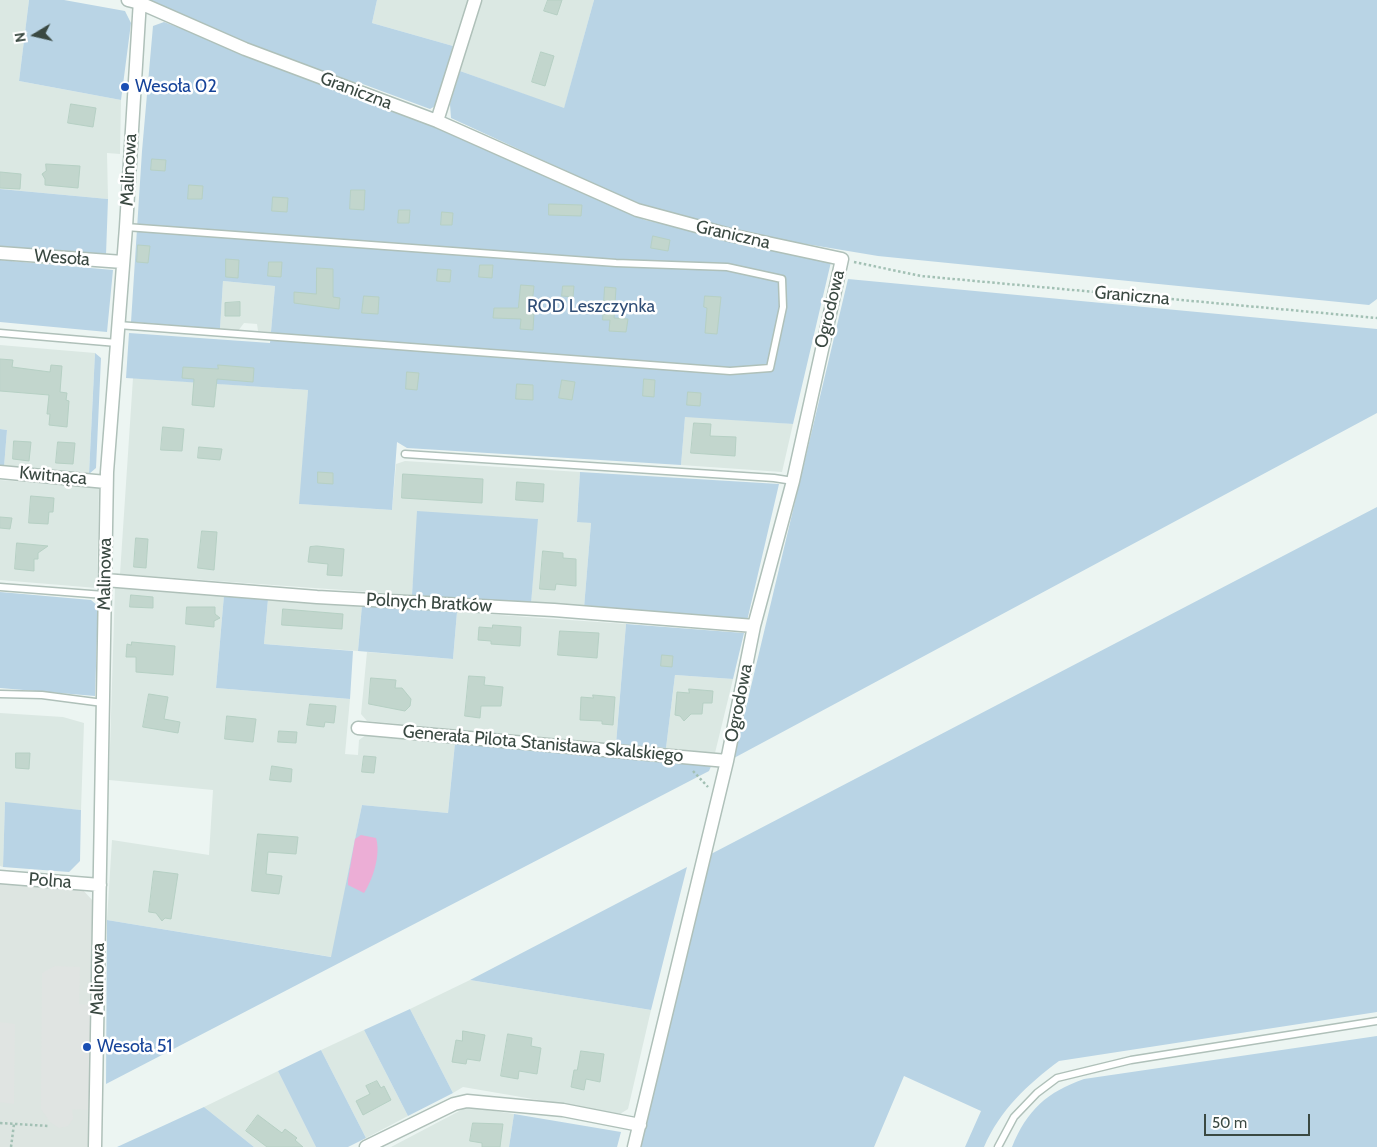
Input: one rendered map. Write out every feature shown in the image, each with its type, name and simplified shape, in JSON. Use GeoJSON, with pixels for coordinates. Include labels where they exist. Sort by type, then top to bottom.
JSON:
{"type":"FeatureCollection","features":[{"type":"Feature","properties":{"kind":"street"},"geometry":{"type":"LineString","coordinates":[[437,121],[475,0]]}},
{"type":"Feature","properties":{"kind":"street","name":"Graniczna"},"geometry":{"type":"LineString","coordinates":[[136,1],[245,49],[437,121],[637,210],[730,235],[842,259]]}},
{"type":"Feature","properties":{"kind":"street","name":"Malinowa"},"geometry":{"type":"LineString","coordinates":[[95,1147],[106,482],[126,227],[136,1]]}},
{"type":"Feature","properties":{"kind":"street","name":"Wesoła"},"geometry":{"type":"LineString","coordinates":[[0,253],[123,262]]}},
{"type":"Feature","properties":{"kind":"street","name":"Ogrodowa"},"geometry":{"type":"LineString","coordinates":[[634,1147],[727,761],[754,626],[793,481],[842,259]]}},
{"type":"Feature","properties":{"kind":"street","name":"Kwitnąca"},"geometry":{"type":"LineString","coordinates":[[0,472],[106,482]]}},
{"type":"Feature","properties":{"kind":"street","name":"Polnych Bratków"},"geometry":{"type":"LineString","coordinates":[[104,580],[316,597],[554,610],[754,626]]}},
{"type":"Feature","properties":{"kind":"street","name":"Generała Pilota Stanisława Skalskiego"},"geometry":{"type":"LineString","coordinates":[[358,728],[727,761]]}},
{"type":"Feature","properties":{"kind":"street","name":"Polna"},"geometry":{"type":"LineString","coordinates":[[0,877],[100,885]]}},
{"type":"Feature","properties":{"kind":"street"},"geometry":{"type":"LineString","coordinates":[[366,1147],[454,1104],[467,1101],[563,1110],[640,1126]]}},
{"type":"Feature","properties":{"kind":"lane"},"geometry":{"type":"LineString","coordinates":[[118,325],[730,370],[770,368],[783,307],[782,279],[727,267],[606,262],[126,227]]}},
{"type":"Feature","properties":{"kind":"lane"},"geometry":{"type":"LineString","coordinates":[[0,333],[117,343]]}},
{"type":"Feature","properties":{"kind":"lane"},"geometry":{"type":"LineString","coordinates":[[404,454],[774,478],[793,481]]}},
{"type":"Feature","properties":{"kind":"lane"},"geometry":{"type":"LineString","coordinates":[[0,587],[104,595]]}},
{"type":"Feature","properties":{"kind":"lane"},"geometry":{"type":"LineString","coordinates":[[0,694],[42,695],[103,703]]}},
{"type":"Feature","properties":{"kind":"lane"},"geometry":{"type":"LineString","coordinates":[[998,1147],[1014,1117],[1037,1093],[1057,1078],[1131,1060],[1377,1021]]}},
{"type":"Feature","properties":{"kind":"path","name":"Graniczna"},"geometry":{"type":"LineString","coordinates":[[842,259],[881,269],[921,276],[1377,318]]}},
{"type":"Feature","properties":{"kind":"path"},"geometry":{"type":"LineString","coordinates":[[678,757],[701,778],[718,800]]}},
{"type":"Feature","properties":{"kind":"path"},"geometry":{"type":"LineString","coordinates":[[0,1123],[50,1126]]}},
{"type":"Feature","properties":{"kind":"path"},"geometry":{"type":"LineString","coordinates":[[12,1147],[14,1124]]}},
{"type":"Feature","properties":{"kind":"shaded area"},"geometry":{"type":"Polygon","coordinates":[[[0,0],[29,0],[19,81],[121,100],[120,154],[107,153],[108,199],[0,189],[0,0]]]}},
{"type":"Feature","properties":{"kind":"shaded area"},"geometry":{"type":"Polygon","coordinates":[[[377,0],[468,0],[453,46],[372,23],[377,0]]]}},
{"type":"Feature","properties":{"kind":"shaded area"},"geometry":{"type":"Polygon","coordinates":[[[482,0],[594,0],[564,109],[460,71],[482,0]]]}},
{"type":"Feature","properties":{"kind":"shaded area"},"geometry":{"type":"Polygon","coordinates":[[[223,281],[275,286],[271,332],[258,331],[257,324],[244,323],[238,331],[220,329],[223,281]]]}},
{"type":"Feature","properties":{"kind":"shaded area"},"geometry":{"type":"Polygon","coordinates":[[[0,345],[95,353],[89,474],[4,467],[7,430],[0,429],[0,345]]]}},
{"type":"Feature","properties":{"kind":"shaded area"},"geometry":{"type":"Polygon","coordinates":[[[133,378],[308,390],[300,504],[392,510],[396,464],[405,461],[580,472],[577,521],[591,523],[584,608],[531,604],[537,519],[418,512],[412,595],[120,574],[133,378]]]}},
{"type":"Feature","properties":{"kind":"shaded area"},"geometry":{"type":"Polygon","coordinates":[[[685,416],[793,424],[782,472],[681,465],[685,416]]]}},
{"type":"Feature","properties":{"kind":"shaded area"},"geometry":{"type":"Polygon","coordinates":[[[0,480],[99,488],[97,588],[0,580],[0,480]]]}},
{"type":"Feature","properties":{"kind":"shaded area"},"geometry":{"type":"Polygon","coordinates":[[[115,587],[224,595],[216,688],[350,699],[345,754],[358,755],[359,740],[366,735],[455,743],[448,813],[362,805],[332,957],[107,920],[112,840],[209,855],[213,790],[109,780],[115,587]]]}},
{"type":"Feature","properties":{"kind":"shaded area"},"geometry":{"type":"Polygon","coordinates":[[[268,599],[362,605],[358,651],[264,644],[268,599]]]}},
{"type":"Feature","properties":{"kind":"shaded area"},"geometry":{"type":"Polygon","coordinates":[[[457,612],[626,624],[616,744],[367,721],[361,714],[367,652],[453,659],[457,612]]]}},
{"type":"Feature","properties":{"kind":"shaded area"},"geometry":{"type":"Polygon","coordinates":[[[675,675],[733,679],[715,753],[666,748],[675,675]]]}},
{"type":"Feature","properties":{"kind":"shaded area"},"geometry":{"type":"Polygon","coordinates":[[[0,713],[63,717],[84,723],[81,810],[5,803],[3,867],[0,866],[0,713]]]}},
{"type":"Feature","properties":{"kind":"shaded area"},"geometry":{"type":"Polygon","coordinates":[[[361,835],[376,838],[378,851],[370,881],[364,893],[348,885],[355,839],[361,835]]]}},
{"type":"Feature","properties":{"kind":"shaded area"},"geometry":{"type":"Polygon","coordinates":[[[0,882],[82,889],[93,901],[88,1147],[0,1147],[0,882]]]}},
{"type":"Feature","properties":{"kind":"shaded area"},"geometry":{"type":"Polygon","coordinates":[[[55,966],[80,967],[79,1004],[91,1005],[89,1110],[72,1109],[73,1119],[68,1126],[59,1128],[50,1122],[41,1109],[42,973],[55,966]]]}},
{"type":"Feature","properties":{"kind":"shaded area"},"geometry":{"type":"Polygon","coordinates":[[[470,980],[651,1010],[628,1109],[620,1114],[463,1087],[453,1093],[410,1009],[470,980]]]}},
{"type":"Feature","properties":{"kind":"shaded area"},"geometry":{"type":"Polygon","coordinates":[[[0,1022],[15,1024],[14,1104],[0,1102],[0,1022]]]}},
{"type":"Feature","properties":{"kind":"shaded area"},"geometry":{"type":"Polygon","coordinates":[[[364,1030],[408,1116],[366,1138],[321,1050],[364,1030]]]}},
{"type":"Feature","properties":{"kind":"shaded area"},"geometry":{"type":"Polygon","coordinates":[[[278,1071],[316,1147],[254,1147],[204,1107],[278,1071]]]}},
{"type":"Feature","properties":{"kind":"shaded area"},"geometry":{"type":"Polygon","coordinates":[[[467,1107],[514,1114],[509,1147],[391,1147],[467,1107]]]}},
{"type":"Feature","properties":{"kind":"green space"},"geometry":{"type":"Polygon","coordinates":[[[29,0],[64,0],[125,11],[131,23],[121,100],[19,81],[29,0]]]}},
{"type":"Feature","properties":{"kind":"green space"},"geometry":{"type":"Polygon","coordinates":[[[150,0],[377,0],[372,23],[453,46],[437,105],[430,109],[360,83],[336,80],[264,52],[150,0]]]}},
{"type":"Feature","properties":{"kind":"green space"},"geometry":{"type":"Polygon","coordinates":[[[594,0],[1377,0],[1377,299],[1369,305],[878,256],[734,232],[644,207],[451,118],[450,104],[460,71],[564,108],[594,0]]]}},
{"type":"Feature","properties":{"kind":"green space","name":"ROD Leszczynka"},"geometry":{"type":"Polygon","coordinates":[[[164,22],[386,105],[645,220],[831,262],[793,424],[685,417],[681,465],[407,448],[397,442],[392,510],[299,504],[308,390],[126,378],[129,333],[270,343],[275,286],[223,281],[220,329],[131,322],[142,151],[153,26],[164,22]]]}},
{"type":"Feature","properties":{"kind":"green space"},"geometry":{"type":"Polygon","coordinates":[[[0,189],[108,199],[106,255],[0,247],[0,189]]]}},
{"type":"Feature","properties":{"kind":"green space"},"geometry":{"type":"Polygon","coordinates":[[[0,260],[113,270],[107,332],[0,322],[0,260]]]}},
{"type":"Feature","properties":{"kind":"green space"},"geometry":{"type":"Polygon","coordinates":[[[848,279],[1377,329],[1377,413],[734,758],[848,279]]]}},
{"type":"Feature","properties":{"kind":"green space"},"geometry":{"type":"Polygon","coordinates":[[[95,353],[101,358],[96,468],[89,474],[95,353]]]}},
{"type":"Feature","properties":{"kind":"green space"},"geometry":{"type":"Polygon","coordinates":[[[0,429],[7,430],[4,467],[0,467],[0,429]]]}},
{"type":"Feature","properties":{"kind":"green space"},"geometry":{"type":"Polygon","coordinates":[[[580,472],[779,484],[747,621],[584,608],[591,523],[577,522],[580,472]]]}},
{"type":"Feature","properties":{"kind":"green space"},"geometry":{"type":"Polygon","coordinates":[[[1377,507],[1377,1012],[1059,1061],[1036,1079],[1016,1099],[998,1121],[984,1147],[965,1147],[981,1111],[904,1076],[874,1147],[641,1147],[711,854],[1377,507]]]}},
{"type":"Feature","properties":{"kind":"green space"},"geometry":{"type":"Polygon","coordinates":[[[417,511],[538,519],[531,604],[412,595],[417,511]]]}},
{"type":"Feature","properties":{"kind":"green space"},"geometry":{"type":"Polygon","coordinates":[[[0,592],[91,600],[98,606],[95,696],[0,688],[0,592]]]}},
{"type":"Feature","properties":{"kind":"green space"},"geometry":{"type":"Polygon","coordinates":[[[224,595],[268,599],[264,644],[353,651],[350,699],[216,688],[224,595]]]}},
{"type":"Feature","properties":{"kind":"green space"},"geometry":{"type":"Polygon","coordinates":[[[362,605],[457,612],[453,659],[358,651],[362,605]]]}},
{"type":"Feature","properties":{"kind":"green space"},"geometry":{"type":"Polygon","coordinates":[[[626,624],[744,633],[733,679],[675,675],[666,748],[616,744],[626,624]]]}},
{"type":"Feature","properties":{"kind":"green space"},"geometry":{"type":"Polygon","coordinates":[[[455,743],[712,764],[709,771],[106,1084],[107,920],[331,957],[362,805],[448,813],[455,743]]]}},
{"type":"Feature","properties":{"kind":"green space"},"geometry":{"type":"Polygon","coordinates":[[[5,802],[81,810],[80,861],[69,872],[3,867],[5,802]]]}},
{"type":"Feature","properties":{"kind":"green space"},"geometry":{"type":"Polygon","coordinates":[[[687,867],[651,1010],[470,980],[687,867]]]}},
{"type":"Feature","properties":{"kind":"green space"},"geometry":{"type":"Polygon","coordinates":[[[410,1009],[453,1093],[408,1116],[364,1030],[410,1009]]]}},
{"type":"Feature","properties":{"kind":"green space"},"geometry":{"type":"Polygon","coordinates":[[[1377,1036],[1377,1147],[1012,1147],[1024,1123],[1040,1104],[1059,1090],[1084,1079],[1377,1036]]]}},
{"type":"Feature","properties":{"kind":"green space"},"geometry":{"type":"Polygon","coordinates":[[[321,1050],[366,1138],[348,1147],[316,1147],[278,1071],[321,1050]]]}},
{"type":"Feature","properties":{"kind":"green space"},"geometry":{"type":"Polygon","coordinates":[[[204,1107],[254,1147],[117,1147],[204,1107]]]}},
{"type":"Feature","properties":{"kind":"green space"},"geometry":{"type":"Polygon","coordinates":[[[514,1114],[621,1132],[617,1147],[509,1147],[514,1114]]]}},
{"type":"Feature","properties":{"kind":"building"},"geometry":{"type":"Polygon","coordinates":[[[548,0],[562,0],[557,15],[544,11],[548,0]]]}},
{"type":"Feature","properties":{"kind":"building"},"geometry":{"type":"Polygon","coordinates":[[[541,52],[554,56],[545,86],[532,82],[541,52]]]}},
{"type":"Feature","properties":{"kind":"building"},"geometry":{"type":"Polygon","coordinates":[[[71,104],[96,108],[93,127],[68,123],[71,104]]]}},
{"type":"Feature","properties":{"kind":"building"},"geometry":{"type":"Polygon","coordinates":[[[152,159],[166,160],[165,171],[151,170],[152,159]]]}},
{"type":"Feature","properties":{"kind":"building"},"geometry":{"type":"Polygon","coordinates":[[[46,164],[80,166],[78,188],[45,185],[45,179],[42,174],[46,171],[46,164]]]}},
{"type":"Feature","properties":{"kind":"building"},"geometry":{"type":"Polygon","coordinates":[[[0,172],[21,174],[20,189],[0,188],[0,172]]]}},
{"type":"Feature","properties":{"kind":"building"},"geometry":{"type":"Polygon","coordinates":[[[189,185],[203,186],[202,199],[188,199],[189,185]]]}},
{"type":"Feature","properties":{"kind":"building"},"geometry":{"type":"Polygon","coordinates":[[[351,190],[365,190],[364,210],[350,209],[351,190]]]}},
{"type":"Feature","properties":{"kind":"building"},"geometry":{"type":"Polygon","coordinates":[[[273,197],[288,198],[287,212],[272,211],[273,197]]]}},
{"type":"Feature","properties":{"kind":"building"},"geometry":{"type":"Polygon","coordinates":[[[549,204],[582,205],[581,216],[549,215],[549,204]]]}},
{"type":"Feature","properties":{"kind":"building"},"geometry":{"type":"Polygon","coordinates":[[[399,210],[410,210],[409,223],[398,223],[399,210]]]}},
{"type":"Feature","properties":{"kind":"building"},"geometry":{"type":"Polygon","coordinates":[[[442,212],[453,213],[452,225],[441,225],[442,212]]]}},
{"type":"Feature","properties":{"kind":"building"},"geometry":{"type":"Polygon","coordinates":[[[653,236],[670,240],[668,251],[651,248],[653,236]]]}},
{"type":"Feature","properties":{"kind":"building"},"geometry":{"type":"Polygon","coordinates":[[[138,245],[150,246],[148,263],[137,262],[138,245]]]}},
{"type":"Feature","properties":{"kind":"building"},"geometry":{"type":"Polygon","coordinates":[[[226,259],[239,260],[238,278],[226,277],[226,259]]]}},
{"type":"Feature","properties":{"kind":"building"},"geometry":{"type":"Polygon","coordinates":[[[269,262],[282,262],[281,277],[268,276],[269,262]]]}},
{"type":"Feature","properties":{"kind":"building"},"geometry":{"type":"Polygon","coordinates":[[[480,265],[493,265],[492,278],[479,277],[480,265]]]}},
{"type":"Feature","properties":{"kind":"building"},"geometry":{"type":"Polygon","coordinates":[[[317,268],[333,269],[333,297],[340,298],[339,309],[294,303],[294,292],[316,294],[317,268]]]}},
{"type":"Feature","properties":{"kind":"building"},"geometry":{"type":"Polygon","coordinates":[[[438,269],[451,270],[450,282],[437,281],[438,269]]]}},
{"type":"Feature","properties":{"kind":"building"},"geometry":{"type":"Polygon","coordinates":[[[521,285],[534,286],[531,313],[534,313],[533,330],[520,329],[521,319],[493,318],[494,308],[518,308],[521,285]]]}},
{"type":"Feature","properties":{"kind":"building"},"geometry":{"type":"Polygon","coordinates":[[[563,286],[574,286],[573,297],[562,296],[563,286]]]}},
{"type":"Feature","properties":{"kind":"building"},"geometry":{"type":"Polygon","coordinates":[[[605,287],[616,288],[614,318],[628,319],[626,332],[609,331],[610,320],[603,320],[605,287]]]}},
{"type":"Feature","properties":{"kind":"building"},"geometry":{"type":"Polygon","coordinates":[[[364,296],[379,297],[378,314],[362,313],[364,296]]]}},
{"type":"Feature","properties":{"kind":"building"},"geometry":{"type":"Polygon","coordinates":[[[705,296],[721,297],[717,334],[705,333],[707,308],[704,307],[705,296]]]}},
{"type":"Feature","properties":{"kind":"building"},"geometry":{"type":"Polygon","coordinates":[[[240,302],[240,316],[225,316],[225,303],[240,302]]]}},
{"type":"Feature","properties":{"kind":"building"},"geometry":{"type":"Polygon","coordinates":[[[0,359],[13,360],[12,367],[50,372],[51,365],[62,366],[60,392],[67,393],[66,400],[69,401],[67,427],[49,425],[50,414],[47,414],[49,395],[0,391],[0,359]]]}},
{"type":"Feature","properties":{"kind":"building"},"geometry":{"type":"Polygon","coordinates":[[[218,365],[254,368],[253,382],[217,379],[214,407],[192,405],[194,379],[182,378],[183,367],[218,369],[218,365]]]}},
{"type":"Feature","properties":{"kind":"building"},"geometry":{"type":"Polygon","coordinates":[[[407,372],[419,373],[417,390],[406,389],[407,372]]]}},
{"type":"Feature","properties":{"kind":"building"},"geometry":{"type":"Polygon","coordinates":[[[644,379],[655,380],[654,397],[643,396],[644,379]]]}},
{"type":"Feature","properties":{"kind":"building"},"geometry":{"type":"Polygon","coordinates":[[[562,380],[575,382],[572,400],[559,398],[562,380]]]}},
{"type":"Feature","properties":{"kind":"building"},"geometry":{"type":"Polygon","coordinates":[[[517,384],[533,385],[533,400],[516,399],[517,384]]]}},
{"type":"Feature","properties":{"kind":"building"},"geometry":{"type":"Polygon","coordinates":[[[688,392],[701,393],[700,406],[687,405],[688,392]]]}},
{"type":"Feature","properties":{"kind":"building"},"geometry":{"type":"Polygon","coordinates":[[[694,423],[711,424],[710,436],[736,437],[735,456],[691,453],[694,423]]]}},
{"type":"Feature","properties":{"kind":"building"},"geometry":{"type":"Polygon","coordinates":[[[163,427],[184,429],[182,451],[161,450],[163,427]]]}},
{"type":"Feature","properties":{"kind":"building"},"geometry":{"type":"Polygon","coordinates":[[[14,441],[31,442],[29,461],[13,459],[14,441]]]}},
{"type":"Feature","properties":{"kind":"building"},"geometry":{"type":"Polygon","coordinates":[[[58,442],[75,443],[73,464],[56,463],[58,442]]]}},
{"type":"Feature","properties":{"kind":"building"},"geometry":{"type":"Polygon","coordinates":[[[199,447],[222,449],[220,460],[198,458],[199,447]]]}},
{"type":"Feature","properties":{"kind":"building"},"geometry":{"type":"Polygon","coordinates":[[[318,472],[333,473],[333,484],[318,483],[318,472]]]}},
{"type":"Feature","properties":{"kind":"building"},"geometry":{"type":"Polygon","coordinates":[[[403,474],[483,479],[482,503],[402,498],[403,474]]]}},
{"type":"Feature","properties":{"kind":"building"},"geometry":{"type":"Polygon","coordinates":[[[517,482],[544,484],[543,502],[516,500],[517,482]]]}},
{"type":"Feature","properties":{"kind":"building"},"geometry":{"type":"Polygon","coordinates":[[[31,496],[54,498],[53,512],[49,512],[48,524],[29,523],[31,496]]]}},
{"type":"Feature","properties":{"kind":"building"},"geometry":{"type":"Polygon","coordinates":[[[0,517],[12,518],[10,529],[0,528],[0,517]]]}},
{"type":"Feature","properties":{"kind":"building"},"geometry":{"type":"Polygon","coordinates":[[[202,531],[217,532],[214,570],[198,568],[202,531]]]}},
{"type":"Feature","properties":{"kind":"building"},"geometry":{"type":"Polygon","coordinates":[[[136,538],[148,539],[146,568],[134,567],[136,538]]]}},
{"type":"Feature","properties":{"kind":"building"},"geometry":{"type":"Polygon","coordinates":[[[17,543],[48,546],[38,553],[38,559],[34,559],[34,571],[15,569],[17,543]]]}},
{"type":"Feature","properties":{"kind":"building"},"geometry":{"type":"Polygon","coordinates":[[[310,547],[344,549],[342,576],[327,575],[328,564],[308,562],[310,547]]]}},
{"type":"Feature","properties":{"kind":"building"},"geometry":{"type":"Polygon","coordinates":[[[543,551],[563,553],[563,558],[576,559],[576,586],[556,584],[555,590],[540,589],[543,551]]]}},
{"type":"Feature","properties":{"kind":"building"},"geometry":{"type":"Polygon","coordinates":[[[131,595],[153,597],[153,608],[130,607],[131,595]]]}},
{"type":"Feature","properties":{"kind":"building"},"geometry":{"type":"Polygon","coordinates":[[[187,607],[215,607],[215,614],[220,618],[214,621],[214,627],[186,624],[187,607]]]}},
{"type":"Feature","properties":{"kind":"building"},"geometry":{"type":"Polygon","coordinates":[[[283,609],[343,614],[342,629],[282,625],[283,609]]]}},
{"type":"Feature","properties":{"kind":"building"},"geometry":{"type":"Polygon","coordinates":[[[493,625],[521,627],[520,646],[491,644],[491,641],[478,640],[479,627],[492,628],[493,625]]]}},
{"type":"Feature","properties":{"kind":"building"},"geometry":{"type":"Polygon","coordinates":[[[560,631],[599,633],[597,658],[558,655],[560,631]]]}},
{"type":"Feature","properties":{"kind":"building"},"geometry":{"type":"Polygon","coordinates":[[[132,642],[175,646],[173,675],[136,672],[136,657],[126,657],[127,644],[131,645],[132,642]]]}},
{"type":"Feature","properties":{"kind":"building"},"geometry":{"type":"Polygon","coordinates":[[[662,655],[673,656],[672,667],[661,666],[662,655]]]}},
{"type":"Feature","properties":{"kind":"building"},"geometry":{"type":"Polygon","coordinates":[[[469,676],[485,677],[484,685],[503,687],[501,706],[481,706],[480,718],[465,716],[469,676]]]}},
{"type":"Feature","properties":{"kind":"building"},"geometry":{"type":"Polygon","coordinates":[[[371,678],[396,680],[395,688],[402,688],[411,699],[410,706],[405,711],[369,704],[371,678]]]}},
{"type":"Feature","properties":{"kind":"building"},"geometry":{"type":"Polygon","coordinates":[[[689,689],[713,691],[712,703],[703,703],[702,714],[691,714],[684,721],[680,716],[675,715],[677,692],[689,693],[689,689]]]}},
{"type":"Feature","properties":{"kind":"building"},"geometry":{"type":"Polygon","coordinates":[[[149,694],[168,697],[164,719],[180,722],[178,733],[143,727],[149,694]]]}},
{"type":"Feature","properties":{"kind":"building"},"geometry":{"type":"Polygon","coordinates":[[[593,695],[615,697],[613,725],[602,724],[602,721],[580,720],[581,697],[593,698],[593,695]]]}},
{"type":"Feature","properties":{"kind":"building"},"geometry":{"type":"Polygon","coordinates":[[[310,704],[336,706],[334,723],[325,722],[324,727],[307,725],[310,704]]]}},
{"type":"Feature","properties":{"kind":"building"},"geometry":{"type":"Polygon","coordinates":[[[227,716],[256,719],[253,742],[225,739],[227,716]]]}},
{"type":"Feature","properties":{"kind":"building"},"geometry":{"type":"Polygon","coordinates":[[[279,731],[297,732],[296,743],[278,742],[279,731]]]}},
{"type":"Feature","properties":{"kind":"building"},"geometry":{"type":"Polygon","coordinates":[[[16,753],[30,753],[29,769],[16,768],[16,753]]]}},
{"type":"Feature","properties":{"kind":"building"},"geometry":{"type":"Polygon","coordinates":[[[364,756],[376,757],[374,773],[362,772],[364,756]]]}},
{"type":"Feature","properties":{"kind":"building"},"geometry":{"type":"Polygon","coordinates":[[[272,766],[292,769],[291,782],[270,780],[272,766]]]}},
{"type":"Feature","properties":{"kind":"building"},"geometry":{"type":"Polygon","coordinates":[[[258,834],[298,837],[296,854],[268,852],[266,874],[282,876],[279,894],[252,891],[258,834]]]}},
{"type":"Feature","properties":{"kind":"building"},"geometry":{"type":"Polygon","coordinates":[[[154,871],[178,874],[171,919],[165,918],[162,921],[156,913],[149,912],[154,871]]]}},
{"type":"Feature","properties":{"kind":"building"},"geometry":{"type":"Polygon","coordinates":[[[463,1031],[485,1035],[480,1061],[467,1059],[466,1064],[452,1062],[456,1040],[462,1041],[463,1031]]]}},
{"type":"Feature","properties":{"kind":"building"},"geometry":{"type":"Polygon","coordinates":[[[508,1034],[532,1038],[531,1046],[541,1048],[537,1074],[519,1071],[518,1079],[501,1076],[508,1034]]]}},
{"type":"Feature","properties":{"kind":"building"},"geometry":{"type":"Polygon","coordinates":[[[581,1051],[604,1054],[600,1082],[586,1079],[584,1090],[571,1087],[574,1070],[577,1070],[581,1051]]]}},
{"type":"Feature","properties":{"kind":"building"},"geometry":{"type":"Polygon","coordinates":[[[377,1081],[381,1088],[384,1086],[391,1100],[363,1115],[356,1101],[370,1094],[366,1086],[377,1081]]]}},
{"type":"Feature","properties":{"kind":"building"},"geometry":{"type":"Polygon","coordinates":[[[258,1115],[282,1133],[285,1129],[297,1138],[295,1140],[303,1147],[267,1147],[246,1131],[258,1115]]]}},
{"type":"Feature","properties":{"kind":"building"},"geometry":{"type":"Polygon","coordinates":[[[473,1123],[503,1124],[500,1147],[482,1147],[482,1143],[470,1141],[473,1123]]]}},
{"type":"Feature","properties":{"kind":"place","name":"Wesoła 02"},"geometry":{"type":"Point","coordinates":[125,87]}},
{"type":"Feature","properties":{"kind":"place","name":"Wesoła 51"},"geometry":{"type":"Point","coordinates":[87,1047]}}]}
